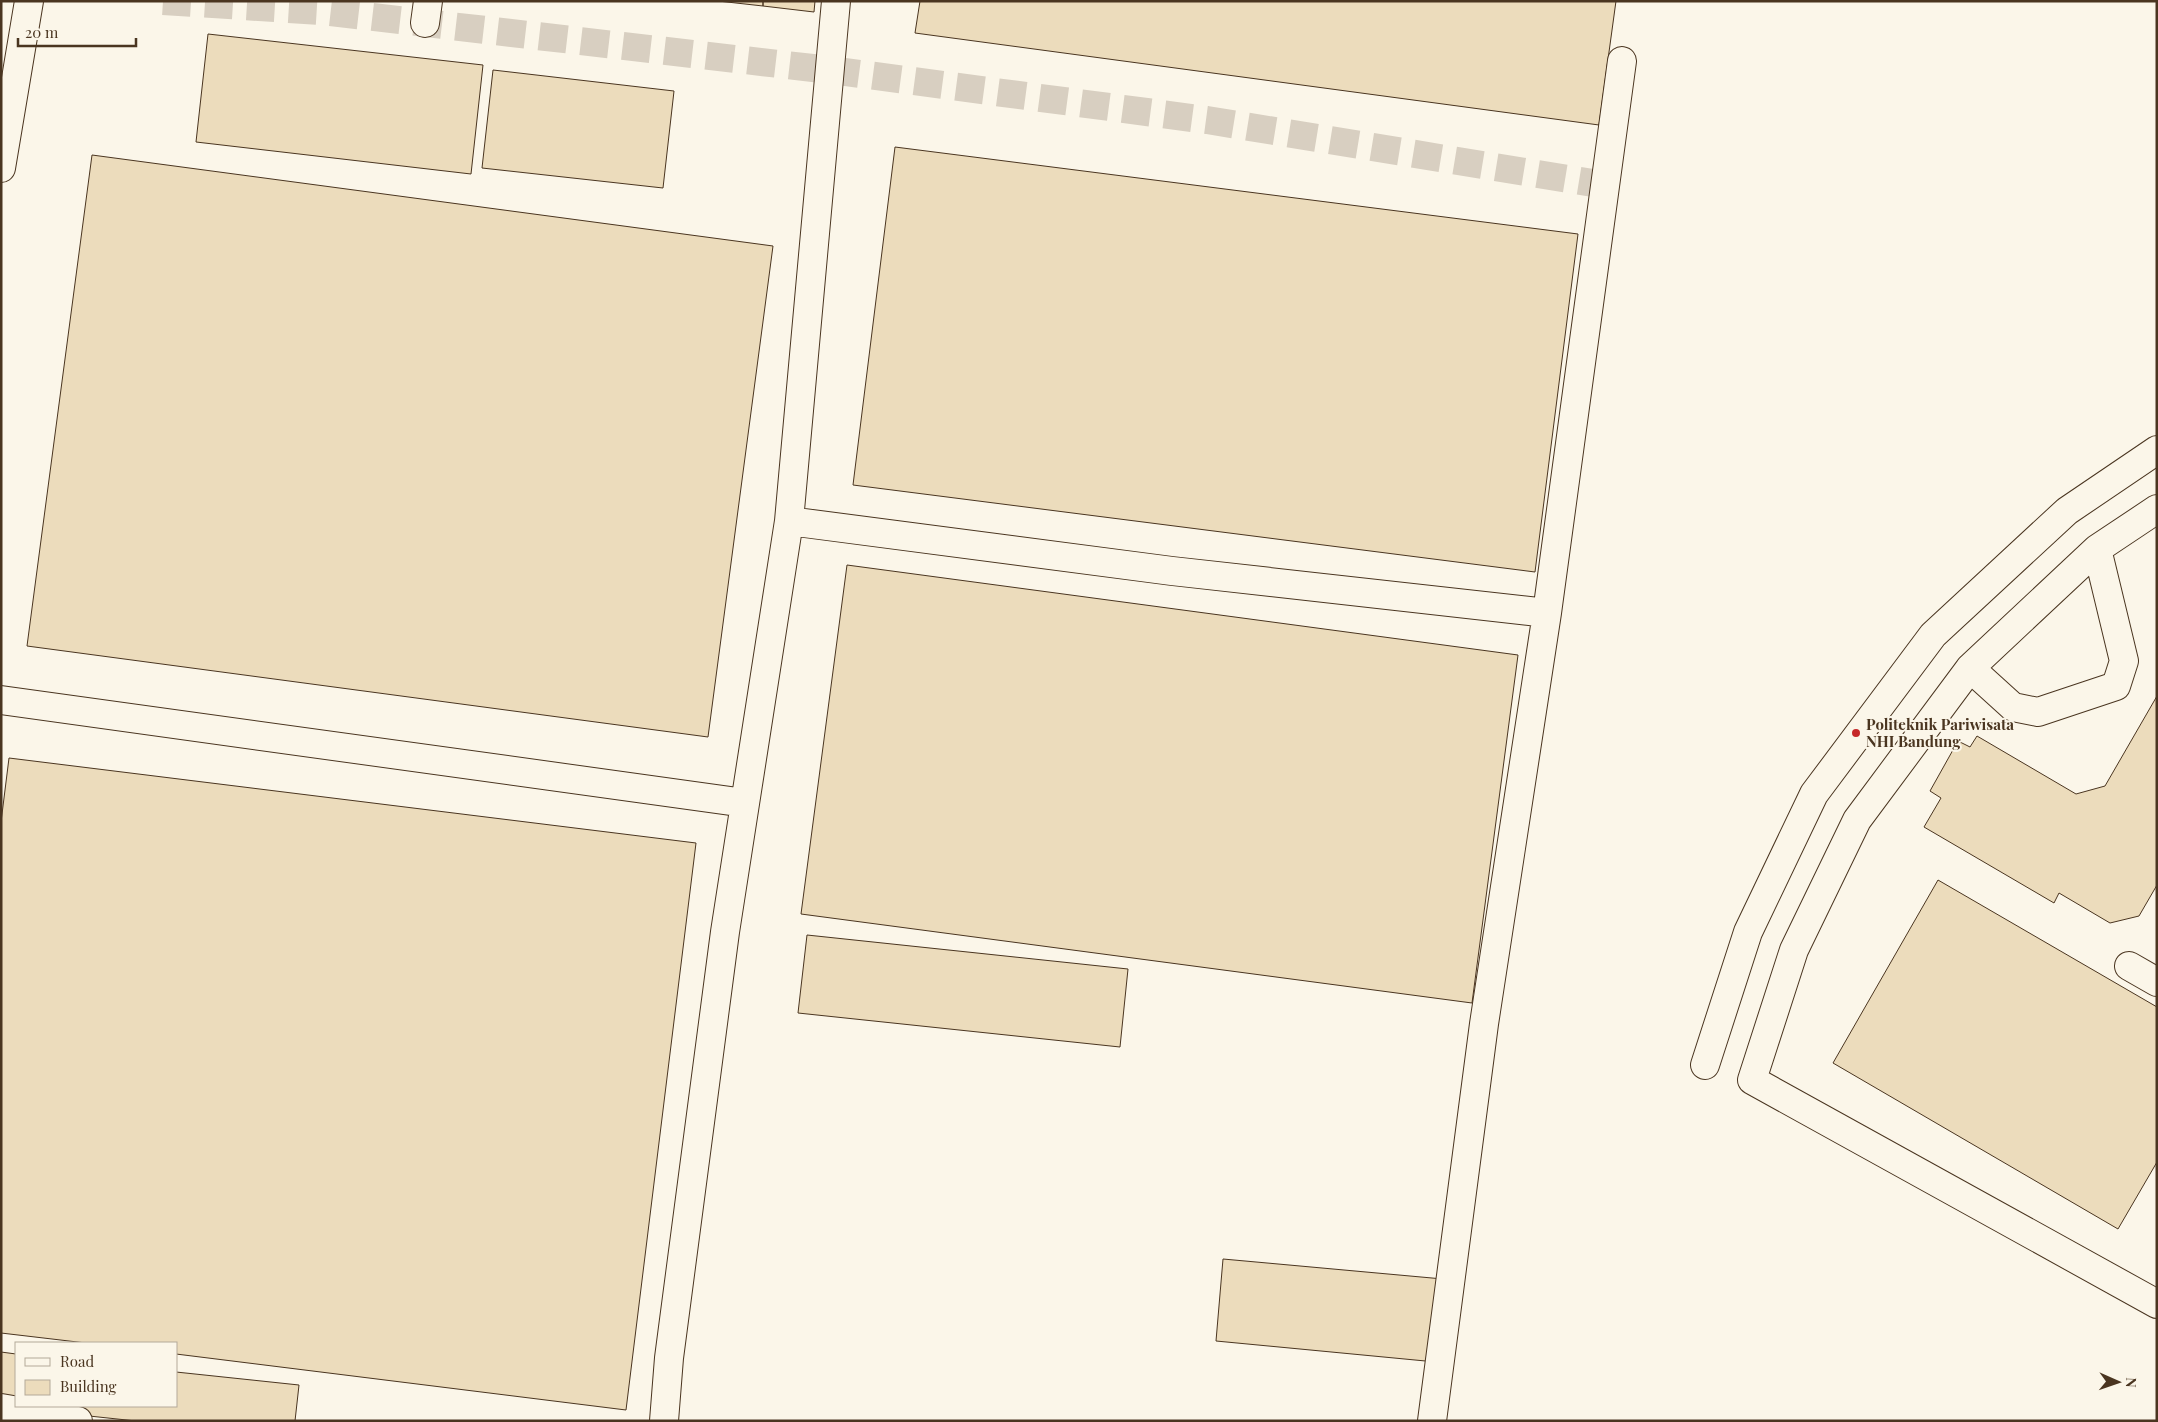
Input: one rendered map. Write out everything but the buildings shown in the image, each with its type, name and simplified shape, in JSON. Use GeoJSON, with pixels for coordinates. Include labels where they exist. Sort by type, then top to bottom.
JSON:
{"type":"FeatureCollection","features":[{"type":"Feature","properties":{"kind":"lane"},"geometry":{"type":"LineString","coordinates":[[1,168],[29,1]]}},
{"type":"Feature","properties":{"kind":"lane"},"geometry":{"type":"LineString","coordinates":[[664,1421],[669,1358],[718,982],[789,521],[836,1]]}},
{"type":"Feature","properties":{"kind":"lane"},"geometry":{"type":"LineString","coordinates":[[1432,1421],[1484,1024],[1547,613],[1622,61]]}},
{"type":"Feature","properties":{"kind":"lane"},"geometry":{"type":"LineString","coordinates":[[1705,1065],[1748,932],[1814,794],[1933,635],[2067,511],[2157,450]]}},
{"type":"Feature","properties":{"kind":"lane"},"geometry":{"type":"LineString","coordinates":[[2157,509],[2097,549],[1970,668],[1857,820],[1794,950],[1752,1080],[2157,1304]]}},
{"type":"Feature","properties":{"kind":"lane"},"geometry":{"type":"LineString","coordinates":[[789,521],[1172,571],[1547,613]]}},
{"type":"Feature","properties":{"kind":"lane"},"geometry":{"type":"LineString","coordinates":[[1970,668],[2013,707],[2038,712],[2116,686],[2124,662],[2097,549]]}},
{"type":"Feature","properties":{"kind":"lane"},"geometry":{"type":"LineString","coordinates":[[1,700],[745,803]]}},
{"type":"Feature","properties":{"kind":"lane"},"geometry":{"type":"LineString","coordinates":[[2129,966],[2157,982]]}},
{"type":"Feature","properties":{"kind":"lane"},"geometry":{"type":"LineString","coordinates":[[1,1408],[78,1421]]}},
{"type":"Feature","properties":{"kind":"tunnel"},"geometry":{"type":"LineString","coordinates":[[163,1],[322,11],[830,70],[1207,120],[1605,185]]}},
{"type":"Feature","properties":{"kind":"place","name":"Politeknik Pariwisata NHI Bandung"},"geometry":{"type":"Point","coordinates":[1856,733]}}]}
